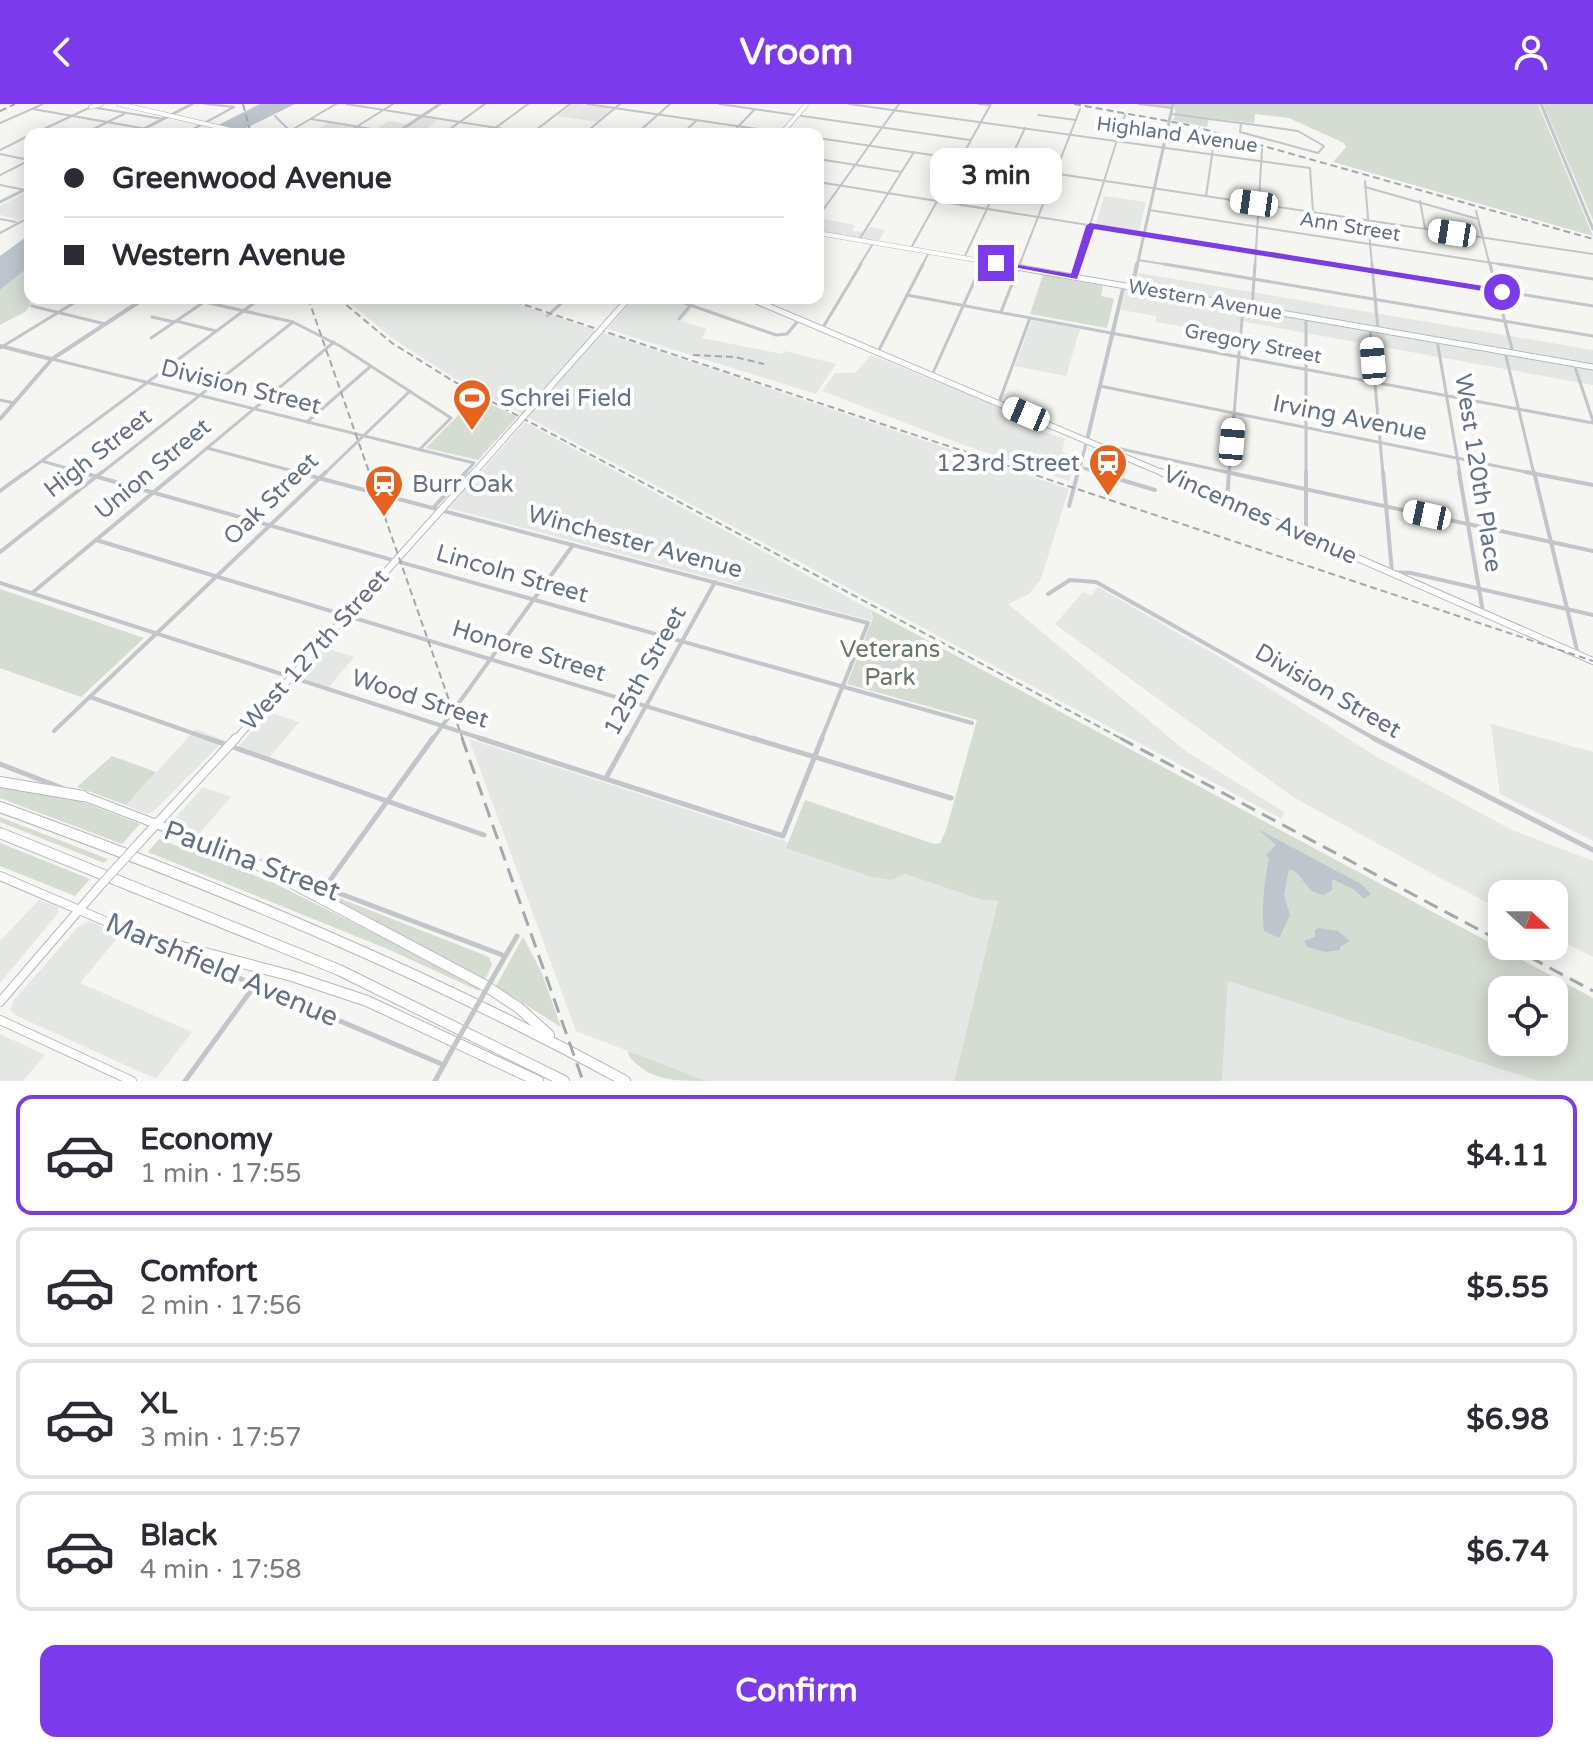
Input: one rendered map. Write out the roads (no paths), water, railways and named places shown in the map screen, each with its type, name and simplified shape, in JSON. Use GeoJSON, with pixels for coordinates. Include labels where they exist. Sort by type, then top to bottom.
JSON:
{"type":"FeatureCollection","features":[{"type":"Feature","properties":{"kind":"highway"},"geometry":{"type":"LineString","coordinates":[[0,782],[83,796]]}},
{"type":"Feature","properties":{"kind":"highway"},"geometry":{"type":"LineString","coordinates":[[0,807],[353,945],[555,1041],[625,1081]]}},
{"type":"Feature","properties":{"kind":"highway"},"geometry":{"type":"LineString","coordinates":[[0,833],[339,970],[564,1081]]}},
{"type":"Feature","properties":{"kind":"highway"},"geometry":{"type":"LineString","coordinates":[[245,858],[304,893],[474,979],[536,1020],[555,1041]]}},
{"type":"Feature","properties":{"kind":"highway"},"geometry":{"type":"LineString","coordinates":[[140,936],[292,976],[367,1001],[538,1081]]}},
{"type":"Feature","properties":{"kind":"main road"},"geometry":{"type":"LineString","coordinates":[[119,104],[218,128]]}},
{"type":"Feature","properties":{"kind":"main road"},"geometry":{"type":"LineString","coordinates":[[785,128],[807,104]]}},
{"type":"Feature","properties":{"kind":"main road","name":"Western Avenue"},"geometry":{"type":"LineString","coordinates":[[824,234],[1593,367]]}},
{"type":"Feature","properties":{"kind":"main road","name":"West 127th Street"},"geometry":{"type":"LineString","coordinates":[[0,1002],[98,888],[293,677],[397,560],[438,508],[624,304]]}},
{"type":"Feature","properties":{"kind":"main road","name":"Vincennes Avenue"},"geometry":{"type":"LineString","coordinates":[[762,304],[1100,445],[1593,661]]}},
{"type":"Feature","properties":{"kind":"main road","name":"Paulina Street"},"geometry":{"type":"LineString","coordinates":[[83,796],[245,858]]}},
{"type":"Feature","properties":{"kind":"main road","name":"Marshfield Avenue"},"geometry":{"type":"LineString","coordinates":[[0,876],[140,936]]}},
{"type":"Feature","properties":{"kind":"main road"},"geometry":{"type":"LineString","coordinates":[[0,1020],[132,1081]]}},
{"type":"Feature","properties":{"kind":"street"},"geometry":{"type":"LineString","coordinates":[[0,123],[43,104]]}},
{"type":"Feature","properties":{"kind":"street"},"geometry":{"type":"LineString","coordinates":[[146,128],[192,104]]}},
{"type":"Feature","properties":{"kind":"street"},"geometry":{"type":"LineString","coordinates":[[195,128],[234,107],[205,104]]}},
{"type":"Feature","properties":{"kind":"street"},"geometry":{"type":"LineString","coordinates":[[298,128],[336,104]]}},
{"type":"Feature","properties":{"kind":"street"},"geometry":{"type":"LineString","coordinates":[[346,104],[496,128],[528,104]]}},
{"type":"Feature","properties":{"kind":"street"},"geometry":{"type":"LineString","coordinates":[[357,127],[393,104]]}},
{"type":"Feature","properties":{"kind":"street"},"geometry":{"type":"LineString","coordinates":[[404,128],[440,104]]}},
{"type":"Feature","properties":{"kind":"street"},"geometry":{"type":"LineString","coordinates":[[452,128],[485,104]]}},
{"type":"Feature","properties":{"kind":"street"},"geometry":{"type":"LineString","coordinates":[[540,128],[570,104]]}},
{"type":"Feature","properties":{"kind":"street"},"geometry":{"type":"LineString","coordinates":[[587,104],[751,128]]}},
{"type":"Feature","properties":{"kind":"street"},"geometry":{"type":"LineString","coordinates":[[591,128],[620,104]]}},
{"type":"Feature","properties":{"kind":"street"},"geometry":{"type":"LineString","coordinates":[[643,128],[670,104]]}},
{"type":"Feature","properties":{"kind":"street"},"geometry":{"type":"LineString","coordinates":[[719,104],[970,140]]}},
{"type":"Feature","properties":{"kind":"street","name":"Highland Avenue"},"geometry":{"type":"LineString","coordinates":[[849,104],[1310,168],[1313,212]]}},
{"type":"Feature","properties":{"kind":"street"},"geometry":{"type":"LineString","coordinates":[[824,210],[899,104]]}},
{"type":"Feature","properties":{"kind":"street"},"geometry":{"type":"LineString","coordinates":[[911,248],[990,105],[979,104]]}},
{"type":"Feature","properties":{"kind":"street"},"geometry":{"type":"LineString","coordinates":[[1139,104],[1299,132],[1322,142],[1324,146],[1318,153],[1302,152],[1278,142],[1245,135],[1240,132],[1241,123]]}},
{"type":"Feature","properties":{"kind":"street"},"geometry":{"type":"LineString","coordinates":[[1541,104],[1593,229]]}},
{"type":"Feature","properties":{"kind":"street"},"geometry":{"type":"LineString","coordinates":[[46,128],[96,105],[127,113],[163,117]]}},
{"type":"Feature","properties":{"kind":"street"},"geometry":{"type":"LineString","coordinates":[[33,109],[140,128]]}},
{"type":"Feature","properties":{"kind":"street"},"geometry":{"type":"LineString","coordinates":[[739,126],[755,109]]}},
{"type":"Feature","properties":{"kind":"street"},"geometry":{"type":"LineString","coordinates":[[1001,312],[1080,109]]}},
{"type":"Feature","properties":{"kind":"street"},"geometry":{"type":"LineString","coordinates":[[1069,506],[1123,289],[1135,274],[1172,109]]}},
{"type":"Feature","properties":{"kind":"street"},"geometry":{"type":"LineString","coordinates":[[96,128],[127,113]]}},
{"type":"Feature","properties":{"kind":"street"},"geometry":{"type":"LineString","coordinates":[[1038,115],[1076,120]]}},
{"type":"Feature","properties":{"kind":"street"},"geometry":{"type":"LineString","coordinates":[[1074,277],[1125,115]]}},
{"type":"Feature","properties":{"kind":"street"},"geometry":{"type":"LineString","coordinates":[[275,116],[286,128]]}},
{"type":"Feature","properties":{"kind":"street"},"geometry":{"type":"LineString","coordinates":[[311,119],[362,128]]}},
{"type":"Feature","properties":{"kind":"street"},"geometry":{"type":"LineString","coordinates":[[688,128],[697,120]]}},
{"type":"Feature","properties":{"kind":"street"},"geometry":{"type":"LineString","coordinates":[[964,258],[1025,128]]}},
{"type":"Feature","properties":{"kind":"street"},"geometry":{"type":"LineString","coordinates":[[1206,196],[1215,135]]}},
{"type":"Feature","properties":{"kind":"street"},"geometry":{"type":"LineString","coordinates":[[0,152],[24,139]]}},
{"type":"Feature","properties":{"kind":"street"},"geometry":{"type":"LineString","coordinates":[[824,139],[1593,254]]}},
{"type":"Feature","properties":{"kind":"street"},"geometry":{"type":"LineString","coordinates":[[1252,308],[1262,149]]}},
{"type":"Feature","properties":{"kind":"street"},"geometry":{"type":"LineString","coordinates":[[0,152],[24,158]]}},
{"type":"Feature","properties":{"kind":"street"},"geometry":{"type":"LineString","coordinates":[[859,240],[914,152]]}},
{"type":"Feature","properties":{"kind":"street"},"geometry":{"type":"LineString","coordinates":[[824,160],[901,172]]}},
{"type":"Feature","properties":{"kind":"street"},"geometry":{"type":"LineString","coordinates":[[0,175],[24,163]]}},
{"type":"Feature","properties":{"kind":"street"},"geometry":{"type":"LineString","coordinates":[[1365,181],[1378,330]]}},
{"type":"Feature","properties":{"kind":"street"},"geometry":{"type":"LineString","coordinates":[[824,183],[1593,306]]}},
{"type":"Feature","properties":{"kind":"street"},"geometry":{"type":"LineString","coordinates":[[0,185],[24,188]]}},
{"type":"Feature","properties":{"kind":"street"},"geometry":{"type":"LineString","coordinates":[[1365,187],[1478,219]]}},
{"type":"Feature","properties":{"kind":"street"},"geometry":{"type":"LineString","coordinates":[[0,202],[24,191]]}},
{"type":"Feature","properties":{"kind":"street"},"geometry":{"type":"LineString","coordinates":[[1420,201],[1425,228]]}},
{"type":"Feature","properties":{"kind":"street","name":"Ann Street"},"geometry":{"type":"LineString","coordinates":[[1149,210],[1593,279]]}},
{"type":"Feature","properties":{"kind":"street"},"geometry":{"type":"LineString","coordinates":[[1476,211],[1513,353]]}},
{"type":"Feature","properties":{"kind":"street"},"geometry":{"type":"LineString","coordinates":[[0,219],[18,223]]}},
{"type":"Feature","properties":{"kind":"street"},"geometry":{"type":"LineString","coordinates":[[0,233],[24,220]]}},
{"type":"Feature","properties":{"kind":"street"},"geometry":{"type":"LineString","coordinates":[[821,331],[874,242]]}},
{"type":"Feature","properties":{"kind":"street"},"geometry":{"type":"LineString","coordinates":[[877,354],[929,252]]}},
{"type":"Feature","properties":{"kind":"street"},"geometry":{"type":"LineString","coordinates":[[1138,260],[1593,336]]}},
{"type":"Feature","properties":{"kind":"street"},"geometry":{"type":"LineString","coordinates":[[932,375],[983,261]]}},
{"type":"Feature","properties":{"kind":"street","name":"Gregory Street"},"geometry":{"type":"LineString","coordinates":[[907,295],[1593,422]]}},
{"type":"Feature","properties":{"kind":"street"},"geometry":{"type":"LineString","coordinates":[[1,347],[72,304]]}},
{"type":"Feature","properties":{"kind":"street"},"geometry":{"type":"LineString","coordinates":[[0,419],[52,359],[136,304]]}},
{"type":"Feature","properties":{"kind":"street"},"geometry":{"type":"LineString","coordinates":[[151,338],[201,304]]}},
{"type":"Feature","properties":{"kind":"street"},"geometry":{"type":"LineString","coordinates":[[213,304],[293,322],[334,342],[451,418],[420,449]]}},
{"type":"Feature","properties":{"kind":"street"},"geometry":{"type":"LineString","coordinates":[[0,491],[253,304]]}},
{"type":"Feature","properties":{"kind":"street"},"geometry":{"type":"LineString","coordinates":[[547,316],[560,304]]}},
{"type":"Feature","properties":{"kind":"street"},"geometry":{"type":"LineString","coordinates":[[685,304],[776,335],[787,334],[798,321]]}},
{"type":"Feature","properties":{"kind":"street"},"geometry":{"type":"LineString","coordinates":[[32,306],[105,324]]}},
{"type":"Feature","properties":{"kind":"street"},"geometry":{"type":"LineString","coordinates":[[679,319],[690,306]]}},
{"type":"Feature","properties":{"kind":"street"},"geometry":{"type":"LineString","coordinates":[[1227,501],[1243,307]]}},
{"type":"Feature","properties":{"kind":"street"},"geometry":{"type":"LineString","coordinates":[[152,317],[216,331]]}},
{"type":"Feature","properties":{"kind":"street"},"geometry":{"type":"LineString","coordinates":[[999,402],[1030,317]]}},
{"type":"Feature","properties":{"kind":"street"},"geometry":{"type":"LineString","coordinates":[[1306,317],[1306,535]]}},
{"type":"Feature","properties":{"kind":"street","name":"High Street"},"geometry":{"type":"LineString","coordinates":[[0,552],[293,322]]}},
{"type":"Feature","properties":{"kind":"street"},"geometry":{"type":"LineString","coordinates":[[1370,328],[1392,572],[1411,573],[1593,615]]}},
{"type":"Feature","properties":{"kind":"street","name":"West 120th Place"},"geometry":{"type":"LineString","coordinates":[[1437,340],[1483,612]]}},
{"type":"Feature","properties":{"kind":"street","name":"Union Street"},"geometry":{"type":"LineString","coordinates":[[32,593],[334,342]]}},
{"type":"Feature","properties":{"kind":"street","name":"Division Street"},"geometry":{"type":"LineString","coordinates":[[1,347],[474,463],[438,508]]}},
{"type":"Feature","properties":{"kind":"street"},"geometry":{"type":"LineString","coordinates":[[1505,352],[1578,654]]}},
{"type":"Feature","properties":{"kind":"street"},"geometry":{"type":"LineString","coordinates":[[1574,364],[1593,422]]}},
{"type":"Feature","properties":{"kind":"street"},"geometry":{"type":"LineString","coordinates":[[307,422],[371,366]]}},
{"type":"Feature","properties":{"kind":"street","name":"Irving Avenue"},"geometry":{"type":"LineString","coordinates":[[1100,386],[1593,485]]}},
{"type":"Feature","properties":{"kind":"street","name":"Oak Street"},"geometry":{"type":"LineString","coordinates":[[54,731],[410,391]]}},
{"type":"Feature","properties":{"kind":"street"},"geometry":{"type":"LineString","coordinates":[[0,400],[14,403]]}},
{"type":"Feature","properties":{"kind":"street"},"geometry":{"type":"LineString","coordinates":[[1100,445],[1593,551]]}},
{"type":"Feature","properties":{"kind":"street","name":"Winchester Avenue"},"geometry":{"type":"LineString","coordinates":[[207,448],[868,623],[843,685]]}},
{"type":"Feature","properties":{"kind":"street","name":"Lincoln Street"},"geometry":{"type":"LineString","coordinates":[[42,461],[972,723]]}},
{"type":"Feature","properties":{"kind":"street"},"geometry":{"type":"LineString","coordinates":[[1080,467],[1155,490]]}},
{"type":"Feature","properties":{"kind":"street","name":"Honore Street"},"geometry":{"type":"LineString","coordinates":[[96,540],[951,798]]}},
{"type":"Feature","properties":{"kind":"street"},"geometry":{"type":"LineString","coordinates":[[325,887],[573,545]]}},
{"type":"Feature","properties":{"kind":"street","name":"Division Street"},"geometry":{"type":"LineString","coordinates":[[1048,594],[1069,579],[1081,577],[1096,582],[1409,758],[1593,850]]}},
{"type":"Feature","properties":{"kind":"street","name":"125th Street"},"geometry":{"type":"LineString","coordinates":[[606,778],[715,582]]}},
{"type":"Feature","properties":{"kind":"street","name":"Wood Street"},"geometry":{"type":"LineString","coordinates":[[0,583],[783,836],[815,756]]}},
{"type":"Feature","properties":{"kind":"street"},"geometry":{"type":"LineString","coordinates":[[815,756],[843,685]]}},
{"type":"Feature","properties":{"kind":"street"},"geometry":{"type":"LineString","coordinates":[[90,697],[484,835]]}},
{"type":"Feature","properties":{"kind":"street","name":"Paulina Street"},"geometry":{"type":"LineString","coordinates":[[0,764],[83,796]]}},
{"type":"Feature","properties":{"kind":"street","name":"Paulina Street"},"geometry":{"type":"LineString","coordinates":[[245,858],[505,956]]}},
{"type":"Feature","properties":{"kind":"street","name":"Marshfield Avenue"},"geometry":{"type":"LineString","coordinates":[[140,936],[444,1065]]}},
{"type":"Feature","properties":{"kind":"street"},"geometry":{"type":"LineString","coordinates":[[435,1081],[517,936]]}},
{"type":"Feature","properties":{"kind":"street"},"geometry":{"type":"LineString","coordinates":[[185,1081],[255,985]]}},
{"type":"Feature","properties":{"kind":"railway"},"geometry":{"type":"LineString","coordinates":[[0,111],[15,104]]}},
{"type":"Feature","properties":{"kind":"railway"},"geometry":{"type":"LineString","coordinates":[[243,104],[249,128]]}},
{"type":"Feature","properties":{"kind":"railway"},"geometry":{"type":"LineString","coordinates":[[1074,104],[1189,125],[1593,239]]}},
{"type":"Feature","properties":{"kind":"railway"},"geometry":{"type":"LineString","coordinates":[[310,304],[463,740]]}},
{"type":"Feature","properties":{"kind":"railway"},"geometry":{"type":"LineString","coordinates":[[345,304],[392,343],[453,381],[1124,740]]}},
{"type":"Feature","properties":{"kind":"railway"},"geometry":{"type":"LineString","coordinates":[[522,304],[1593,661]]}},
{"type":"Feature","properties":{"kind":"railway"},"geometry":{"type":"LineString","coordinates":[[693,355],[735,357],[764,364]]}},
{"type":"Feature","properties":{"kind":"railway"},"geometry":{"type":"LineString","coordinates":[[462,738],[583,1081]]}},
{"type":"Feature","properties":{"kind":"railway"},"geometry":{"type":"LineString","coordinates":[[1120,738],[1488,935]]}},
{"type":"Feature","properties":{"kind":"railway"},"geometry":{"type":"LineString","coordinates":[[1535,960],[1593,991]]}},
{"type":"Feature","properties":{"kind":"place","name":"Schrei Field"},"geometry":{"type":"Point","coordinates":[472,432]}},
{"type":"Feature","properties":{"kind":"place","name":"123rd Street"},"geometry":{"type":"Point","coordinates":[1108,497]}},
{"type":"Feature","properties":{"kind":"place","name":"Burr Oak"},"geometry":{"type":"Point","coordinates":[384,518]}},
{"type":"Feature","properties":{"kind":"park label","name":"Veterans Park"},"geometry":{"type":"Point","coordinates":[890,663]}}]}
